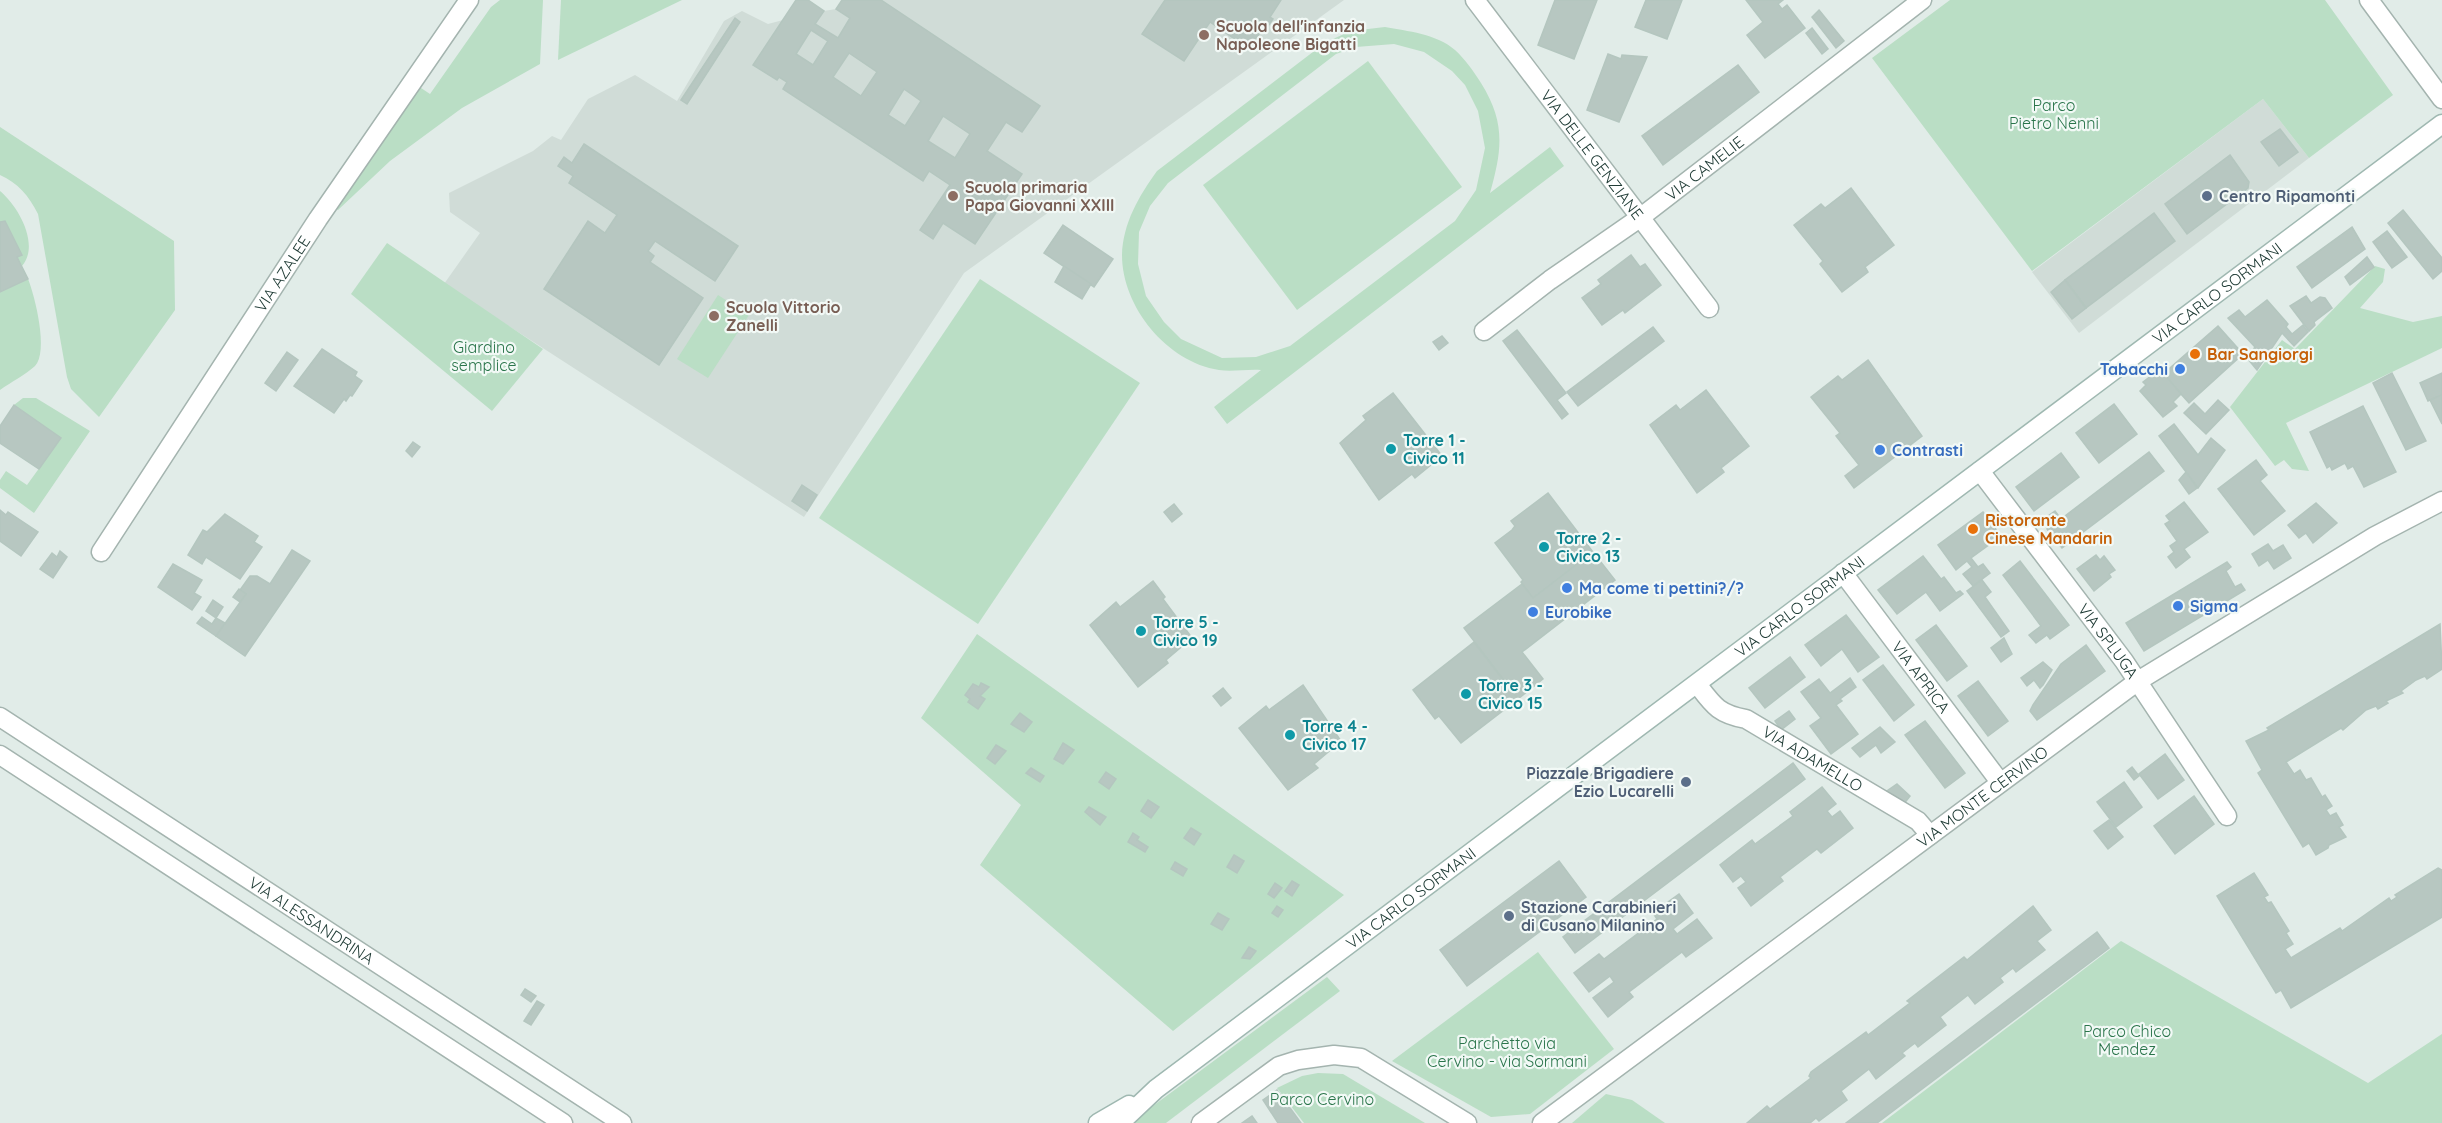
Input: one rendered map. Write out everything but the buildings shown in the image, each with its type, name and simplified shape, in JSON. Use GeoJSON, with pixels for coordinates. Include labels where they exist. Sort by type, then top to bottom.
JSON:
{"type":"FeatureCollection","features":[{"type":"Feature","properties":{"kind":"street","name":"VIA AZALEE"},"geometry":{"type":"LineString","coordinates":[[101,552],[318,219],[469,0]]}},
{"type":"Feature","properties":{"kind":"street","name":"VIA DELLE GENZIANE"},"geometry":{"type":"LineString","coordinates":[[1474,0],[1709,308]]}},
{"type":"Feature","properties":{"kind":"street","name":"VIA CAMELIE"},"geometry":{"type":"LineString","coordinates":[[1484,331],[1550,280],[1641,217],[1922,0]]}},
{"type":"Feature","properties":{"kind":"street"},"geometry":{"type":"LineString","coordinates":[[2369,0],[2442,99]]}},
{"type":"Feature","properties":{"kind":"street","name":"VIA CARLO SORMANI"},"geometry":{"type":"LineString","coordinates":[[1098,1123],[1156,1089],[2442,124]]}},
{"type":"Feature","properties":{"kind":"street","name":"VIA SPLUGA"},"geometry":{"type":"LineString","coordinates":[[1980,471],[2138,681],[2227,816]]}},
{"type":"Feature","properties":{"kind":"street","name":"VIA MONTE CERVINO"},"geometry":{"type":"LineString","coordinates":[[1542,1123],[2138,681],[2375,536],[2442,501]]}},
{"type":"Feature","properties":{"kind":"street","name":"VIA APRICA"},"geometry":{"type":"LineString","coordinates":[[1843,573],[2000,782]]}},
{"type":"Feature","properties":{"kind":"street","name":"VIA ADAMELLO"},"geometry":{"type":"LineString","coordinates":[[1696,684],[1717,709],[1727,715],[1746,718],[1918,821],[1930,835]]}},
{"type":"Feature","properties":{"kind":"street","name":"VIA ALESSANDRINA"},"geometry":{"type":"LineString","coordinates":[[0,717],[622,1123]]}},
{"type":"Feature","properties":{"kind":"street","name":"VIA ALESSANDRINA"},"geometry":{"type":"LineString","coordinates":[[0,755],[563,1123]]}},
{"type":"Feature","properties":{"kind":"street"},"geometry":{"type":"LineString","coordinates":[[1201,1123],[1279,1066],[1298,1060],[1334,1055],[1361,1058],[1467,1123]]}},
{"type":"Feature","properties":{"kind":"street","name":"VIA CARLO SORMANI"},"geometry":{"type":"LineString","coordinates":[[1120,1123],[1156,1089]]}},
{"type":"Feature","properties":{"kind":"shaded area"},"geometry":{"type":"Polygon","coordinates":[[[796,0],[808,0],[824,11],[836,9],[842,0],[1344,0],[964,273],[804,517],[444,284],[480,233],[450,212],[449,193],[533,151],[552,136],[561,140],[588,99],[635,75],[677,101],[724,21],[742,11],[768,24],[783,20],[796,0]]]}},
{"type":"Feature","properties":{"kind":"shaded area"},"geometry":{"type":"Polygon","coordinates":[[[2263,99],[2309,158],[2079,333],[2032,272],[2263,99]]]}},
{"type":"Feature","properties":{"kind":"green space"},"geometry":{"type":"Polygon","coordinates":[[[500,0],[543,0],[540,64],[462,108],[390,161],[338,210],[333,207],[418,86],[430,94],[491,7],[500,0]]]}},
{"type":"Feature","properties":{"kind":"green space"},"geometry":{"type":"Polygon","coordinates":[[[561,0],[682,0],[558,60],[561,0]]]}},
{"type":"Feature","properties":{"kind":"green space","name":"Parco Pietro Nenni"},"geometry":{"type":"Polygon","coordinates":[[[1950,0],[2325,0],[2393,95],[2309,158],[2263,99],[2032,271],[1872,58],[1950,0]]]}},
{"type":"Feature","properties":{"kind":"green space"},"geometry":{"type":"Polygon","coordinates":[[[1385,27],[1422,34],[1440,40],[1462,57],[1489,97],[1498,124],[1499,150],[1490,193],[1550,147],[1564,166],[1227,424],[1214,407],[1261,370],[1224,371],[1200,365],[1165,344],[1139,312],[1130,294],[1124,275],[1122,255],[1125,232],[1138,200],[1157,171],[1326,42],[1351,31],[1385,27]],[[1394,44],[1356,47],[1336,54],[1168,183],[1150,206],[1139,232],[1138,264],[1146,296],[1164,322],[1181,339],[1222,358],[1256,357],[1290,346],[1455,221],[1476,190],[1485,148],[1478,111],[1465,85],[1452,71],[1424,52],[1394,44]]]}},
{"type":"Feature","properties":{"kind":"green space"},"geometry":{"type":"Polygon","coordinates":[[[1368,61],[1462,187],[1297,310],[1203,185],[1368,61]]]}},
{"type":"Feature","properties":{"kind":"green space"},"geometry":{"type":"Polygon","coordinates":[[[0,127],[174,241],[175,310],[99,417],[71,389],[38,214],[22,191],[0,175],[0,127]]]}},
{"type":"Feature","properties":{"kind":"green space"},"geometry":{"type":"Polygon","coordinates":[[[0,191],[20,216],[28,237],[29,248],[22,266],[17,257],[22,255],[0,222],[0,191]]]}},
{"type":"Feature","properties":{"kind":"green space","name":"Giardino semplice"},"geometry":{"type":"Polygon","coordinates":[[[387,243],[543,349],[492,411],[351,294],[387,243]]]}},
{"type":"Feature","properties":{"kind":"green space"},"geometry":{"type":"Polygon","coordinates":[[[2375,266],[2385,269],[2383,282],[2360,308],[2413,322],[2442,316],[2442,348],[2286,423],[2309,471],[2292,469],[2284,460],[2275,466],[2230,407],[2282,340],[2295,349],[2375,266]]]}},
{"type":"Feature","properties":{"kind":"green space"},"geometry":{"type":"Polygon","coordinates":[[[28,279],[41,337],[39,359],[35,366],[0,390],[0,292],[28,279]]]}},
{"type":"Feature","properties":{"kind":"green space"},"geometry":{"type":"Polygon","coordinates":[[[980,279],[1140,383],[978,624],[819,518],[980,279]]]}},
{"type":"Feature","properties":{"kind":"green space"},"geometry":{"type":"Polygon","coordinates":[[[718,295],[749,315],[708,378],[677,359],[718,295]]]}},
{"type":"Feature","properties":{"kind":"green space"},"geometry":{"type":"Polygon","coordinates":[[[23,398],[36,398],[90,431],[34,513],[0,488],[0,480],[6,471],[27,485],[61,438],[14,405],[23,398]]]}},
{"type":"Feature","properties":{"kind":"green space"},"geometry":{"type":"Polygon","coordinates":[[[977,634],[1344,895],[1173,1031],[980,865],[1021,805],[921,718],[977,634]]]}},
{"type":"Feature","properties":{"kind":"green space","name":"Parco Chico Mendez"},"geometry":{"type":"Polygon","coordinates":[[[2121,941],[2368,1083],[2442,1034],[2442,1123],[1882,1123],[2121,941]]]}},
{"type":"Feature","properties":{"kind":"green space","name":"Parchetto via Cervino - via Sormani"},"geometry":{"type":"Polygon","coordinates":[[[1538,952],[1614,1049],[1530,1114],[1491,1117],[1392,1061],[1538,952]]]}},
{"type":"Feature","properties":{"kind":"green space"},"geometry":{"type":"Polygon","coordinates":[[[1327,977],[1340,991],[1166,1123],[1130,1123],[1327,977]]]}},
{"type":"Feature","properties":{"kind":"green space","name":"Parco Cervino"},"geometry":{"type":"Polygon","coordinates":[[[1318,1073],[1343,1074],[1425,1123],[1304,1123],[1277,1088],[1302,1076],[1318,1073]]]}},
{"type":"Feature","properties":{"kind":"green space"},"geometry":{"type":"Polygon","coordinates":[[[1606,1094],[1632,1100],[1665,1123],[1572,1123],[1606,1094]]]}},
{"type":"Feature","properties":{"kind":"place","name":"Scuola dell'infanzia Napoleone Bigatti"},"geometry":{"type":"Point","coordinates":[1204,35]}},
{"type":"Feature","properties":{"kind":"place","name":"Scuola primaria Papa Giovanni XXIII"},"geometry":{"type":"Point","coordinates":[953,196]}},
{"type":"Feature","properties":{"kind":"place","name":"Centro Ripamonti"},"geometry":{"type":"Point","coordinates":[2207,196]}},
{"type":"Feature","properties":{"kind":"place","name":"Scuola Vittorio Zanelli"},"geometry":{"type":"Point","coordinates":[714,316]}},
{"type":"Feature","properties":{"kind":"place","name":"Bar Sangiorgi"},"geometry":{"type":"Point","coordinates":[2195,354]}},
{"type":"Feature","properties":{"kind":"place","name":"Tabacchi"},"geometry":{"type":"Point","coordinates":[2180,369]}},
{"type":"Feature","properties":{"kind":"place","name":"Torre 1 - Civico 11"},"geometry":{"type":"Point","coordinates":[1391,449]}},
{"type":"Feature","properties":{"kind":"place","name":"Contrasti"},"geometry":{"type":"Point","coordinates":[1880,450]}},
{"type":"Feature","properties":{"kind":"place","name":"Ristorante Cinese Mandarin"},"geometry":{"type":"Point","coordinates":[1973,529]}},
{"type":"Feature","properties":{"kind":"place","name":"Torre 2 - Civico 13"},"geometry":{"type":"Point","coordinates":[1544,547]}},
{"type":"Feature","properties":{"kind":"place","name":"Ma come ti pettini?/?"},"geometry":{"type":"Point","coordinates":[1567,588]}},
{"type":"Feature","properties":{"kind":"place","name":"Sigma"},"geometry":{"type":"Point","coordinates":[2178,606]}},
{"type":"Feature","properties":{"kind":"place","name":"Eurobike"},"geometry":{"type":"Point","coordinates":[1533,612]}},
{"type":"Feature","properties":{"kind":"place","name":"Torre 5 - Civico 19"},"geometry":{"type":"Point","coordinates":[1141,631]}},
{"type":"Feature","properties":{"kind":"place","name":"Torre 3 - Civico 15"},"geometry":{"type":"Point","coordinates":[1466,694]}},
{"type":"Feature","properties":{"kind":"place","name":"Torre 4 - Civico 17"},"geometry":{"type":"Point","coordinates":[1290,735]}},
{"type":"Feature","properties":{"kind":"place","name":"Piazzale Brigadiere Ezio Lucarelli"},"geometry":{"type":"Point","coordinates":[1686,782]}},
{"type":"Feature","properties":{"kind":"place","name":"Stazione Carabinieri di Cusano Milanino"},"geometry":{"type":"Point","coordinates":[1509,916]}}]}
